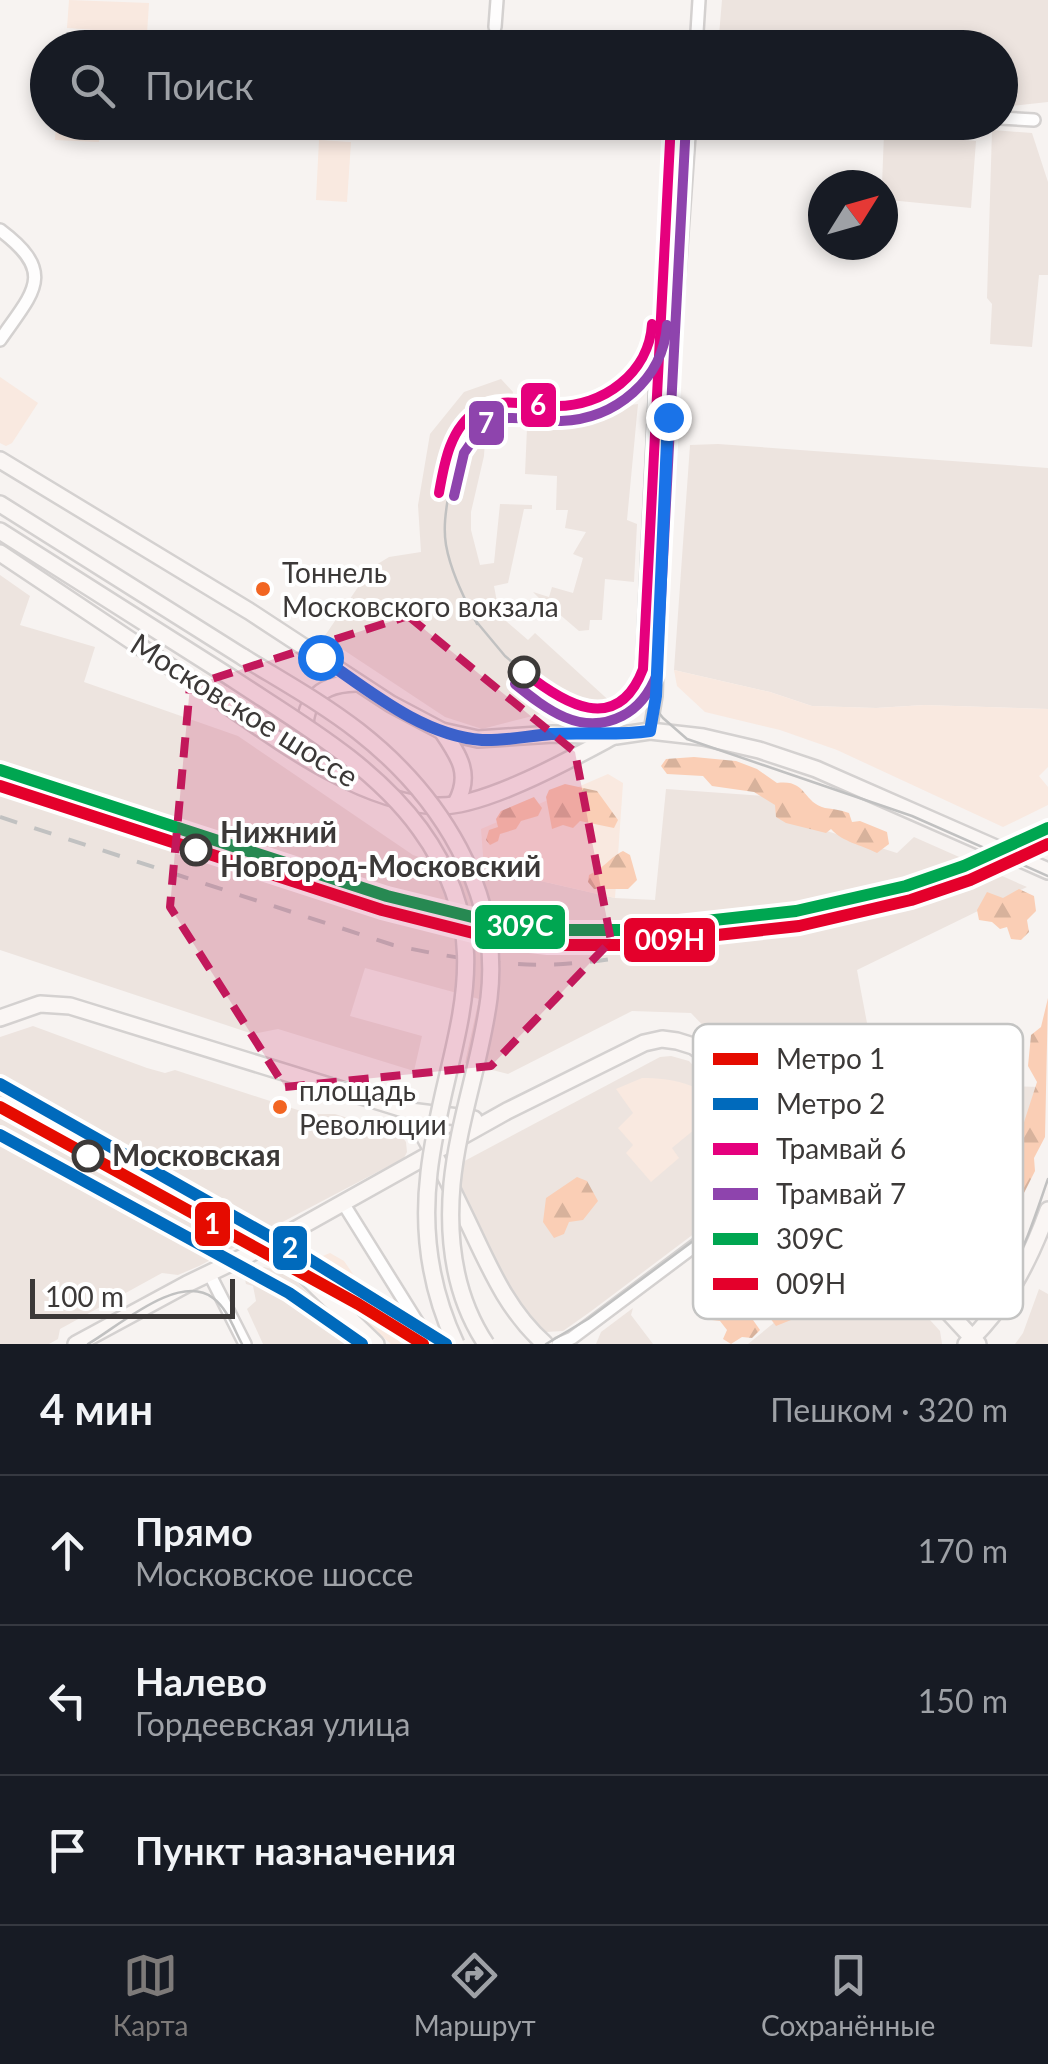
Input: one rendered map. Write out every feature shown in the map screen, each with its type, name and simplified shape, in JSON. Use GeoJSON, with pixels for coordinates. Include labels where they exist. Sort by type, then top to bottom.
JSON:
{"type":"FeatureCollection","features":[{"type":"Feature","properties":{"kind":"main road","name":"Московское шоссе"},"geometry":{"type":"LineString","coordinates":[[0,460],[442,732],[478,740],[553,734],[616,736],[650,731],[703,737],[816,769],[1048,871]]}},
{"type":"Feature","properties":{"kind":"main road"},"geometry":{"type":"LineString","coordinates":[[0,504],[358,732],[386,756],[453,836],[482,899],[492,956],[490,994],[455,1153],[451,1223],[452,1255],[460,1288],[486,1344]]}},
{"type":"Feature","properties":{"kind":"main road"},"geometry":{"type":"LineString","coordinates":[[0,531],[339,750],[396,802],[433,848],[459,910],[465,940],[464,1009],[428,1173],[427,1234],[435,1288],[456,1344]]}},
{"type":"Feature","properties":{"kind":"main road","name":"Московское шоссе"},"geometry":{"type":"LineString","coordinates":[[0,553],[310,759],[395,798],[440,806],[456,804],[565,762],[616,736]]}},
{"type":"Feature","properties":{"kind":"main road"},"geometry":{"type":"LineString","coordinates":[[310,759],[303,734],[309,705],[321,690],[338,683],[358,683]]}},
{"type":"Feature","properties":{"kind":"main road"},"geometry":{"type":"LineString","coordinates":[[442,732],[460,758],[466,775],[456,804]]}},
{"type":"Feature","properties":{"kind":"main road"},"geometry":{"type":"LineString","coordinates":[[0,1018],[40,1004],[70,1006],[410,1111],[459,1119],[507,1110]]}},
{"type":"Feature","properties":{"kind":"main road"},"geometry":{"type":"LineString","coordinates":[[76,1344],[266,1246],[507,1110],[644,1042],[677,1040],[693,1046]]}},
{"type":"Feature","properties":{"kind":"main road"},"geometry":{"type":"LineString","coordinates":[[410,1111],[500,1288],[515,1313],[545,1344]]}},
{"type":"Feature","properties":{"kind":"main road"},"geometry":{"type":"LineString","coordinates":[[1023,1268],[1048,1210]]}},
{"type":"Feature","properties":{"kind":"main road"},"geometry":{"type":"LineString","coordinates":[[266,1246],[294,1264],[376,1344]]}},
{"type":"Feature","properties":{"kind":"main road"},"geometry":{"type":"LineString","coordinates":[[951,1319],[972,1342],[991,1319]]}},
{"type":"Feature","properties":{"kind":"street"},"geometry":{"type":"LineString","coordinates":[[495,27],[497,0]]}},
{"type":"Feature","properties":{"kind":"street"},"geometry":{"type":"LineString","coordinates":[[697,30],[699,0]]}},
{"type":"Feature","properties":{"kind":"street"},"geometry":{"type":"LineString","coordinates":[[1018,119],[1034,120]]}},
{"type":"Feature","properties":{"kind":"street"},"geometry":{"type":"LineString","coordinates":[[650,731],[656,696],[662,508],[689,140]]}},
{"type":"Feature","properties":{"kind":"street"},"geometry":{"type":"LineString","coordinates":[[0,230],[34,260],[36,278],[29,299],[0,340]]}},
{"type":"Feature","properties":{"kind":"street"},"geometry":{"type":"LineString","coordinates":[[343,1203],[431,1344]]}},
{"type":"Feature","properties":{"kind":"street"},"geometry":{"type":"LineString","coordinates":[[558,1344],[693,1247]]}},
{"type":"Feature","properties":{"kind":"street"},"geometry":{"type":"LineString","coordinates":[[209,1274],[246,1344]]}},
{"type":"Feature","properties":{"kind":"highlighted area"},"geometry":{"type":"Polygon","coordinates":[[[408,616],[575,752],[611,941],[491,1066],[285,1087],[170,907],[190,686],[408,616]]]}},
{"type":"Feature","properties":{"kind":"shaded area"},"geometry":{"type":"Polygon","coordinates":[[[69,0],[149,3],[147,30],[67,28],[69,0]]]}},
{"type":"Feature","properties":{"kind":"shaded area"},"geometry":{"type":"Polygon","coordinates":[[[722,0],[1048,0],[1048,102],[1018,105],[1018,30],[719,30],[722,0]]]}},
{"type":"Feature","properties":{"kind":"shaded area"},"geometry":{"type":"Polygon","coordinates":[[[1018,132],[1032,133],[1048,182],[1048,275],[1039,275],[1032,347],[990,344],[992,304],[987,298],[992,140],[1018,140],[1018,132]]]}},
{"type":"Feature","properties":{"kind":"shaded area"},"geometry":{"type":"Polygon","coordinates":[[[319,140],[351,142],[347,202],[316,200],[319,140]]]}},
{"type":"Feature","properties":{"kind":"shaded area"},"geometry":{"type":"Polygon","coordinates":[[[884,140],[976,141],[971,208],[898,201],[898,170],[883,170],[884,140]]]}},
{"type":"Feature","properties":{"kind":"shaded area"},"geometry":{"type":"Polygon","coordinates":[[[0,377],[38,403],[12,443],[6,446],[0,443],[0,377]]]}},
{"type":"Feature","properties":{"kind":"shaded area"},"geometry":{"type":"Polygon","coordinates":[[[501,379],[513,392],[511,406],[555,414],[638,404],[627,520],[637,524],[634,582],[605,579],[602,620],[590,620],[589,630],[579,631],[551,602],[546,605],[533,592],[549,597],[552,587],[573,593],[583,558],[573,554],[586,532],[565,528],[568,510],[556,510],[557,476],[525,474],[527,428],[501,425],[499,439],[485,439],[471,512],[471,530],[480,565],[494,563],[500,504],[532,505],[532,509],[524,509],[508,583],[494,586],[497,602],[492,609],[528,640],[535,633],[615,706],[583,713],[568,707],[482,729],[445,717],[324,637],[371,568],[389,557],[421,552],[418,505],[430,434],[464,392],[501,379]]]}},
{"type":"Feature","properties":{"kind":"shaded area"},"geometry":{"type":"Polygon","coordinates":[[[690,445],[1048,468],[1048,709],[812,706],[674,670],[690,445]]]}},
{"type":"Feature","properties":{"kind":"shaded area"},"geometry":{"type":"Polygon","coordinates":[[[0,575],[30,596],[20,625],[95,647],[84,682],[238,736],[413,855],[480,878],[484,868],[615,898],[655,900],[666,789],[780,797],[779,816],[897,853],[914,837],[1027,887],[857,970],[867,1023],[701,1024],[691,1013],[632,1011],[508,1074],[465,1063],[479,999],[365,968],[350,1016],[422,1036],[414,1071],[278,1029],[253,1034],[0,950],[0,575]]]}},
{"type":"Feature","properties":{"kind":"shaded area"},"geometry":{"type":"Polygon","coordinates":[[[674,670],[812,706],[1048,709],[1048,767],[1039,776],[1048,787],[1048,805],[1003,827],[837,750],[780,730],[705,712],[677,686],[674,670]]]}},
{"type":"Feature","properties":{"kind":"shaded area"},"geometry":{"type":"Polygon","coordinates":[[[608,774],[623,783],[615,898],[484,868],[481,829],[608,774]]]}},
{"type":"Feature","properties":{"kind":"shaded area"},"geometry":{"type":"Polygon","coordinates":[[[33,1026],[147,1068],[165,1073],[175,1070],[310,1114],[335,1114],[400,1134],[407,1152],[404,1158],[199,1266],[178,1275],[162,1273],[60,1329],[58,1339],[49,1344],[0,1344],[0,1037],[33,1026]]]}},
{"type":"Feature","properties":{"kind":"shaded area"},"geometry":{"type":"Polygon","coordinates":[[[671,1056],[693,1065],[693,1234],[563,1331],[546,1332],[506,1284],[458,1184],[457,1165],[660,1057],[671,1056]]]}},
{"type":"Feature","properties":{"kind":"shaded area"},"geometry":{"type":"Polygon","coordinates":[[[642,1078],[693,1087],[693,1131],[672,1148],[679,1158],[651,1182],[626,1153],[633,1145],[618,1128],[633,1113],[616,1089],[642,1078]]]}},
{"type":"Feature","properties":{"kind":"shaded area"},"geometry":{"type":"Polygon","coordinates":[[[1023,1087],[1039,1087],[1023,1132],[1023,1087]]]}},
{"type":"Feature","properties":{"kind":"shaded area"},"geometry":{"type":"Polygon","coordinates":[[[330,1253],[344,1261],[401,1344],[391,1344],[362,1319],[313,1265],[330,1253]]]}},
{"type":"Feature","properties":{"kind":"shaded area"},"geometry":{"type":"Polygon","coordinates":[[[264,1267],[296,1281],[358,1344],[263,1344],[247,1309],[256,1301],[253,1286],[246,1284],[244,1275],[264,1267]]]}},
{"type":"Feature","properties":{"kind":"shaded area"},"geometry":{"type":"Polygon","coordinates":[[[1039,1289],[1048,1294],[1048,1344],[1015,1344],[1023,1333],[1039,1289]]]}},
{"type":"Feature","properties":{"kind":"shaded area"},"geometry":{"type":"Polygon","coordinates":[[[633,1308],[631,1315],[653,1344],[596,1344],[601,1332],[633,1308]]]}},
{"type":"Feature","properties":{"kind":"shaded area"},"geometry":{"type":"Polygon","coordinates":[[[779,1319],[929,1319],[940,1331],[942,1344],[748,1344],[779,1319]]]}},
{"type":"Feature","properties":{"kind":"green space"},"geometry":{"type":"Polygon","coordinates":[[[666,759],[736,761],[777,783],[794,784],[818,805],[849,813],[852,822],[860,821],[887,832],[889,844],[877,853],[831,829],[826,833],[786,823],[776,817],[775,805],[754,792],[712,786],[703,776],[667,774],[661,766],[666,759]]]}},
{"type":"Feature","properties":{"kind":"green space"},"geometry":{"type":"Polygon","coordinates":[[[565,784],[597,791],[618,820],[614,828],[580,821],[573,828],[563,825],[552,829],[546,797],[549,790],[565,784]]]}},
{"type":"Feature","properties":{"kind":"green space"},"geometry":{"type":"Polygon","coordinates":[[[534,797],[542,808],[538,816],[521,821],[516,829],[500,834],[498,841],[490,845],[486,840],[489,830],[498,827],[496,819],[501,811],[534,797]]]}},
{"type":"Feature","properties":{"kind":"green space"},"geometry":{"type":"Polygon","coordinates":[[[623,851],[630,855],[637,880],[628,889],[594,889],[588,882],[589,875],[623,851]]]}},
{"type":"Feature","properties":{"kind":"green space"},"geometry":{"type":"Polygon","coordinates":[[[1019,889],[1034,896],[1036,911],[1027,920],[1029,932],[1021,940],[1011,939],[1007,927],[1000,929],[992,922],[979,920],[977,910],[987,892],[1003,898],[1019,889]]]}},
{"type":"Feature","properties":{"kind":"green space"},"geometry":{"type":"Polygon","coordinates":[[[1048,998],[1045,1137],[1023,1195],[1023,1125],[1037,1082],[1028,1066],[1031,1035],[1041,1027],[1048,998]]]}},
{"type":"Feature","properties":{"kind":"green space"},"geometry":{"type":"Polygon","coordinates":[[[577,1177],[587,1181],[598,1201],[583,1220],[569,1222],[564,1234],[554,1238],[543,1222],[546,1198],[577,1177]]]}},
{"type":"Feature","properties":{"kind":"green space"},"geometry":{"type":"Polygon","coordinates":[[[704,1319],[754,1319],[760,1330],[752,1338],[742,1337],[731,1344],[723,1339],[727,1330],[720,1321],[704,1319]]]}},
{"type":"Feature","properties":{"kind":"green space"},"geometry":{"type":"Polygon","coordinates":[[[771,1319],[792,1319],[791,1320],[776,1326],[771,1319]]]}},
{"type":"Feature","properties":{"kind":"tram line","name":"6"},"geometry":{"type":"LineString","coordinates":[[524,672],[572,703],[604,708],[619,703],[632,690],[643,669],[670,140]]}},
{"type":"Feature","properties":{"kind":"tram line","name":"7"},"geometry":{"type":"LineString","coordinates":[[515,684],[565,717],[578,722],[607,722],[634,708],[648,693],[657,674],[685,140]]}},
{"type":"Feature","properties":{"kind":"tram line","name":"6"},"geometry":{"type":"LineString","coordinates":[[439,493],[450,447],[468,417],[496,403],[573,405],[606,393],[633,372],[649,342],[652,324]]}},
{"type":"Feature","properties":{"kind":"tram line","name":"7"},"geometry":{"type":"LineString","coordinates":[[454,496],[464,453],[484,424],[512,418],[581,419],[618,404],[646,379],[664,345],[667,325]]}},
{"type":"Feature","properties":{"kind":"tram line"},"geometry":{"type":"LineString","coordinates":[[651,345],[636,659],[639,681],[648,699],[687,739],[912,816],[1048,876]]}},
{"type":"Feature","properties":{"kind":"tram line"},"geometry":{"type":"LineString","coordinates":[[477,624],[446,545],[445,518],[452,474],[459,445],[474,423],[518,404]]}},
{"type":"Feature","properties":{"kind":"tram line"},"geometry":{"type":"LineString","coordinates":[[470,614],[505,656],[524,672]]}},
{"type":"Feature","properties":{"kind":"tram line"},"geometry":{"type":"LineString","coordinates":[[1023,1246],[1048,1179]]}},
{"type":"Feature","properties":{"kind":"tram line"},"geometry":{"type":"LineString","coordinates":[[546,1344],[588,1319],[693,1241]]}},
{"type":"Feature","properties":{"kind":"tram line"},"geometry":{"type":"LineString","coordinates":[[88,1344],[149,1304],[183,1292],[199,1292],[218,1302],[242,1344]]}},
{"type":"Feature","properties":{"kind":"railway"},"geometry":{"type":"LineString","coordinates":[[0,817],[393,945],[484,961],[530,965],[606,960],[818,918]]}},
{"type":"Feature","properties":{"kind":"metro line","name":"2"},"geometry":{"type":"LineString","coordinates":[[0,1084],[304,1256],[446,1344]]}},
{"type":"Feature","properties":{"kind":"metro line","name":"1"},"geometry":{"type":"LineString","coordinates":[[0,1107],[358,1304],[423,1344]]}},
{"type":"Feature","properties":{"kind":"metro line","name":"2"},"geometry":{"type":"LineString","coordinates":[[0,1135],[289,1293],[362,1344]]}},
{"type":"Feature","properties":{"kind":"transit line","name":"309С"},"geometry":{"type":"LineString","coordinates":[[0,770],[387,896],[505,925],[550,930],[624,930],[796,911],[906,886],[964,866],[1048,828]]}},
{"type":"Feature","properties":{"kind":"transit line","name":"009Н"},"geometry":{"type":"LineString","coordinates":[[0,786],[382,910],[501,940],[548,945],[626,945],[799,926],[911,900],[970,880],[1048,844]]}},
{"type":"Feature","properties":{"kind":"place","name":"Тоннель Московского вокзала"},"geometry":{"type":"Point","coordinates":[263,589]}},
{"type":"Feature","properties":{"kind":"place","name":"Нижний Новгород-Московский"},"geometry":{"type":"Point","coordinates":[196,850]}},
{"type":"Feature","properties":{"kind":"place","name":"площадь Революции"},"geometry":{"type":"Point","coordinates":[280,1107]}},
{"type":"Feature","properties":{"kind":"place","name":"Московская"},"geometry":{"type":"Point","coordinates":[88,1156]}},
{"type":"Feature","properties":{"kind":"route"},"geometry":{"type":"LineString","coordinates":[[320,657],[442,732],[478,740],[507,740],[553,734],[616,736],[650,731],[656,696],[668,417]]}}]}
